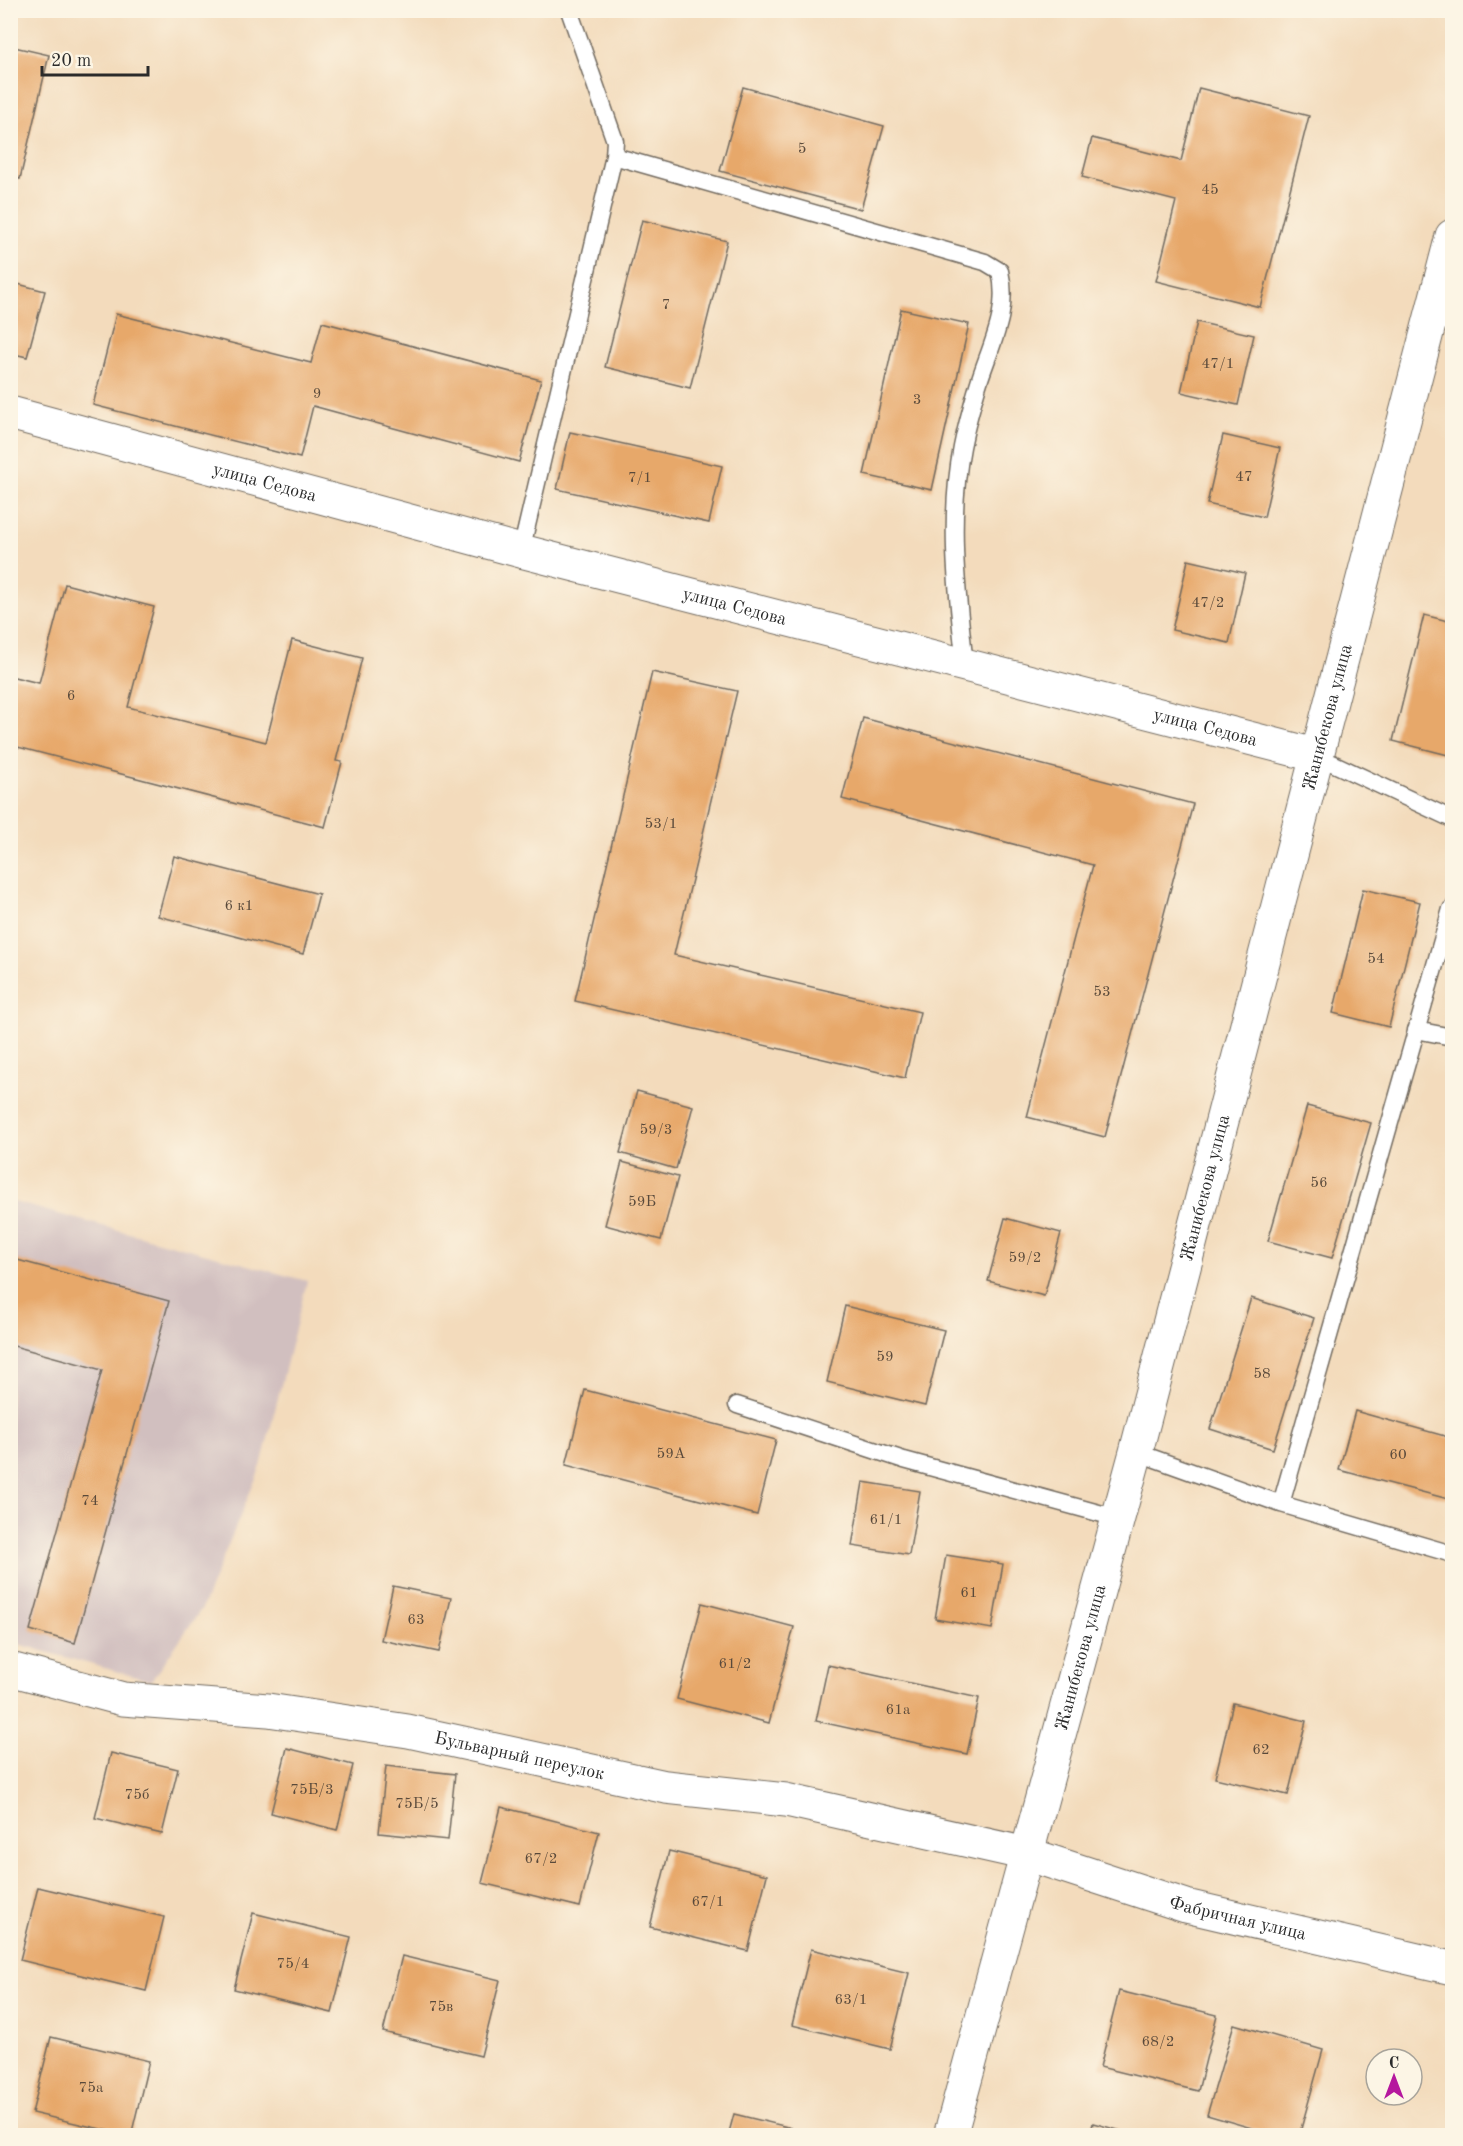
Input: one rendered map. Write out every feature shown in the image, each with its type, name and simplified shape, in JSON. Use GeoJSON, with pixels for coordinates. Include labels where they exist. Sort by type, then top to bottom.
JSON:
{"type":"FeatureCollection","features":[{"type":"Feature","properties":{"kind":"street","name":"Жанибекова улица"},"geometry":{"type":"LineString","coordinates":[[950,2136],[1136,1452],[1315,755],[1452,236]]}},
{"type":"Feature","properties":{"kind":"street","name":"улица Седова"},"geometry":{"type":"LineString","coordinates":[[10,413],[521,551],[1315,755]]}},
{"type":"Feature","properties":{"kind":"street","name":"Бульварный переулок"},"geometry":{"type":"LineString","coordinates":[[10,1669],[123,1699],[268,1710],[373,1726],[666,1786],[786,1800],[1027,1854]]}},
{"type":"Feature","properties":{"kind":"street","name":"Фабричная улица"},"geometry":{"type":"LineString","coordinates":[[1027,1854],[1186,1906],[1452,1968]]}},
{"type":"Feature","properties":{"kind":"lane"},"geometry":{"type":"LineString","coordinates":[[521,551],[614,156],[615,141],[569,10]]}},
{"type":"Feature","properties":{"kind":"lane"},"geometry":{"type":"LineString","coordinates":[[614,156],[985,262],[1000,271],[1004,287],[1003,314],[978,385],[962,448],[955,511],[955,573],[966,665]]}},
{"type":"Feature","properties":{"kind":"lane","name":"улица Седова"},"geometry":{"type":"LineString","coordinates":[[1315,755],[1452,819]]}},
{"type":"Feature","properties":{"kind":"lane"},"geometry":{"type":"LineString","coordinates":[[1281,1504],[1451,909]]}},
{"type":"Feature","properties":{"kind":"lane"},"geometry":{"type":"LineString","coordinates":[[1416,1030],[1452,1037]]}},
{"type":"Feature","properties":{"kind":"lane"},"geometry":{"type":"LineString","coordinates":[[737,1404],[904,1460],[1117,1518]]}},
{"type":"Feature","properties":{"kind":"lane"},"geometry":{"type":"LineString","coordinates":[[1136,1452],[1281,1504],[1452,1554]]}},
{"type":"Feature","properties":{"kind":"shaded area"},"geometry":{"type":"Polygon","coordinates":[[[10,1201],[307,1281],[261,1466],[202,1608],[151,1681],[11,1642],[10,1201]]]}},
{"type":"Feature","properties":{"kind":"building"},"geometry":{"type":"Polygon","coordinates":[[[10,46],[49,55],[20,179],[10,177],[10,46]]]}},
{"type":"Feature","properties":{"kind":"building"},"geometry":{"type":"Polygon","coordinates":[[[743,87],[884,126],[861,209],[720,171],[743,87]]]}},
{"type":"Feature","properties":{"kind":"building"},"geometry":{"type":"Polygon","coordinates":[[[1199,88],[1309,116],[1260,307],[1156,281],[1176,201],[1082,177],[1092,138],[1181,161],[1199,88]]]}},
{"type":"Feature","properties":{"kind":"building"},"geometry":{"type":"Polygon","coordinates":[[[642,220],[727,241],[690,388],[605,367],[642,220]]]}},
{"type":"Feature","properties":{"kind":"building"},"geometry":{"type":"Polygon","coordinates":[[[10,282],[45,291],[27,357],[10,353],[10,282]]]}},
{"type":"Feature","properties":{"kind":"building"},"geometry":{"type":"Polygon","coordinates":[[[901,309],[969,324],[932,490],[864,475],[901,309]]]}},
{"type":"Feature","properties":{"kind":"building"},"geometry":{"type":"Polygon","coordinates":[[[116,314],[311,363],[322,322],[541,380],[519,462],[313,406],[300,458],[93,405],[116,314]]]}},
{"type":"Feature","properties":{"kind":"building"},"geometry":{"type":"Polygon","coordinates":[[[1197,322],[1254,335],[1238,405],[1181,392],[1197,322]]]}},
{"type":"Feature","properties":{"kind":"building"},"geometry":{"type":"Polygon","coordinates":[[[570,432],[722,466],[709,523],[557,489],[570,432]]]}},
{"type":"Feature","properties":{"kind":"building"},"geometry":{"type":"Polygon","coordinates":[[[1223,435],[1280,448],[1264,517],[1207,504],[1223,435]]]}},
{"type":"Feature","properties":{"kind":"building"},"geometry":{"type":"Polygon","coordinates":[[[1188,560],[1245,573],[1229,643],[1172,630],[1188,560]]]}},
{"type":"Feature","properties":{"kind":"building"},"geometry":{"type":"Polygon","coordinates":[[[65,584],[154,607],[128,707],[266,742],[292,640],[362,658],[336,761],[342,762],[325,827],[10,745],[10,676],[39,683],[65,584]]]}},
{"type":"Feature","properties":{"kind":"building"},"geometry":{"type":"Polygon","coordinates":[[[1424,615],[1452,622],[1452,756],[1393,741],[1424,615]]]}},
{"type":"Feature","properties":{"kind":"building"},"geometry":{"type":"Polygon","coordinates":[[[652,672],[737,691],[674,955],[920,1012],[905,1078],[575,1001],[652,672]]]}},
{"type":"Feature","properties":{"kind":"building"},"geometry":{"type":"Polygon","coordinates":[[[863,718],[1193,804],[1105,1137],[1027,1117],[1093,865],[842,799],[863,718]]]}},
{"type":"Feature","properties":{"kind":"building"},"geometry":{"type":"Polygon","coordinates":[[[174,856],[319,894],[303,954],[158,916],[174,856]]]}},
{"type":"Feature","properties":{"kind":"building"},"geometry":{"type":"Polygon","coordinates":[[[1363,889],[1420,902],[1389,1027],[1333,1013],[1363,889]]]}},
{"type":"Feature","properties":{"kind":"building"},"geometry":{"type":"Polygon","coordinates":[[[637,1091],[693,1106],[676,1169],[620,1153],[637,1091]]]}},
{"type":"Feature","properties":{"kind":"building"},"geometry":{"type":"Polygon","coordinates":[[[1307,1106],[1371,1123],[1332,1258],[1268,1241],[1307,1106]]]}},
{"type":"Feature","properties":{"kind":"building"},"geometry":{"type":"Polygon","coordinates":[[[622,1162],[678,1177],[661,1240],[605,1225],[622,1162]]]}},
{"type":"Feature","properties":{"kind":"building"},"geometry":{"type":"Polygon","coordinates":[[[1005,1218],[1061,1233],[1044,1296],[988,1281],[1005,1218]]]}},
{"type":"Feature","properties":{"kind":"building"},"geometry":{"type":"Polygon","coordinates":[[[10,1258],[169,1301],[75,1643],[30,1630],[102,1370],[10,1345],[10,1258]]]}},
{"type":"Feature","properties":{"kind":"building"},"geometry":{"type":"Polygon","coordinates":[[[1251,1298],[1314,1318],[1273,1449],[1210,1429],[1251,1298]]]}},
{"type":"Feature","properties":{"kind":"building"},"geometry":{"type":"Polygon","coordinates":[[[845,1306],[944,1330],[925,1406],[827,1382],[845,1306]]]}},
{"type":"Feature","properties":{"kind":"building"},"geometry":{"type":"Polygon","coordinates":[[[585,1390],[776,1440],[757,1515],[566,1465],[585,1390]]]}},
{"type":"Feature","properties":{"kind":"building"},"geometry":{"type":"Polygon","coordinates":[[[1355,1411],[1452,1438],[1452,1500],[1339,1470],[1355,1411]]]}},
{"type":"Feature","properties":{"kind":"building"},"geometry":{"type":"Polygon","coordinates":[[[863,1482],[920,1491],[909,1555],[852,1546],[863,1482]]]}},
{"type":"Feature","properties":{"kind":"building"},"geometry":{"type":"Polygon","coordinates":[[[946,1555],[1003,1564],[992,1629],[935,1619],[946,1555]]]}},
{"type":"Feature","properties":{"kind":"building"},"geometry":{"type":"Polygon","coordinates":[[[393,1586],[451,1598],[439,1652],[381,1640],[393,1586]]]}},
{"type":"Feature","properties":{"kind":"building"},"geometry":{"type":"Polygon","coordinates":[[[702,1603],[794,1627],[769,1723],[677,1699],[702,1603]]]}},
{"type":"Feature","properties":{"kind":"building"},"geometry":{"type":"Polygon","coordinates":[[[828,1665],[979,1698],[967,1754],[816,1721],[828,1665]]]}},
{"type":"Feature","properties":{"kind":"building"},"geometry":{"type":"Polygon","coordinates":[[[1233,1703],[1306,1721],[1288,1795],[1215,1778],[1233,1703]]]}},
{"type":"Feature","properties":{"kind":"building"},"geometry":{"type":"Polygon","coordinates":[[[287,1748],[353,1765],[337,1830],[271,1813],[287,1748]]]}},
{"type":"Feature","properties":{"kind":"building"},"geometry":{"type":"Polygon","coordinates":[[[111,1753],[178,1769],[162,1834],[95,1818],[111,1753]]]}},
{"type":"Feature","properties":{"kind":"building"},"geometry":{"type":"Polygon","coordinates":[[[386,1766],[455,1774],[448,1840],[379,1833],[386,1766]]]}},
{"type":"Feature","properties":{"kind":"building"},"geometry":{"type":"Polygon","coordinates":[[[501,1807],[599,1832],[580,1907],[482,1883],[501,1807]]]}},
{"type":"Feature","properties":{"kind":"building"},"geometry":{"type":"Polygon","coordinates":[[[669,1851],[767,1875],[748,1951],[650,1927],[669,1851]]]}},
{"type":"Feature","properties":{"kind":"building"},"geometry":{"type":"Polygon","coordinates":[[[38,1887],[164,1917],[146,1991],[20,1960],[38,1887]]]}},
{"type":"Feature","properties":{"kind":"building"},"geometry":{"type":"Polygon","coordinates":[[[253,1913],[351,1937],[332,2013],[234,1989],[253,1913]]]}},
{"type":"Feature","properties":{"kind":"building"},"geometry":{"type":"Polygon","coordinates":[[[811,1949],[909,1973],[890,2049],[792,2025],[811,1949]]]}},
{"type":"Feature","properties":{"kind":"building"},"geometry":{"type":"Polygon","coordinates":[[[402,1956],[500,1980],[481,2056],[383,2032],[402,1956]]]}},
{"type":"Feature","properties":{"kind":"building"},"geometry":{"type":"Polygon","coordinates":[[[1119,1991],[1217,2015],[1198,2091],[1100,2067],[1119,1991]]]}},
{"type":"Feature","properties":{"kind":"building"},"geometry":{"type":"Polygon","coordinates":[[[1234,2024],[1323,2050],[1299,2136],[1279,2136],[1207,2115],[1234,2024]]]}},
{"type":"Feature","properties":{"kind":"building"},"geometry":{"type":"Polygon","coordinates":[[[51,2037],[149,2061],[131,2136],[32,2113],[51,2037]]]}},
{"type":"Feature","properties":{"kind":"building"},"geometry":{"type":"Polygon","coordinates":[[[734,2114],[792,2128],[790,2136],[728,2136],[734,2114]]]}},
{"type":"Feature","properties":{"kind":"building"},"geometry":{"type":"Polygon","coordinates":[[[1093,2123],[1136,2135],[1136,2136],[1090,2136],[1093,2123]]]}}]}
